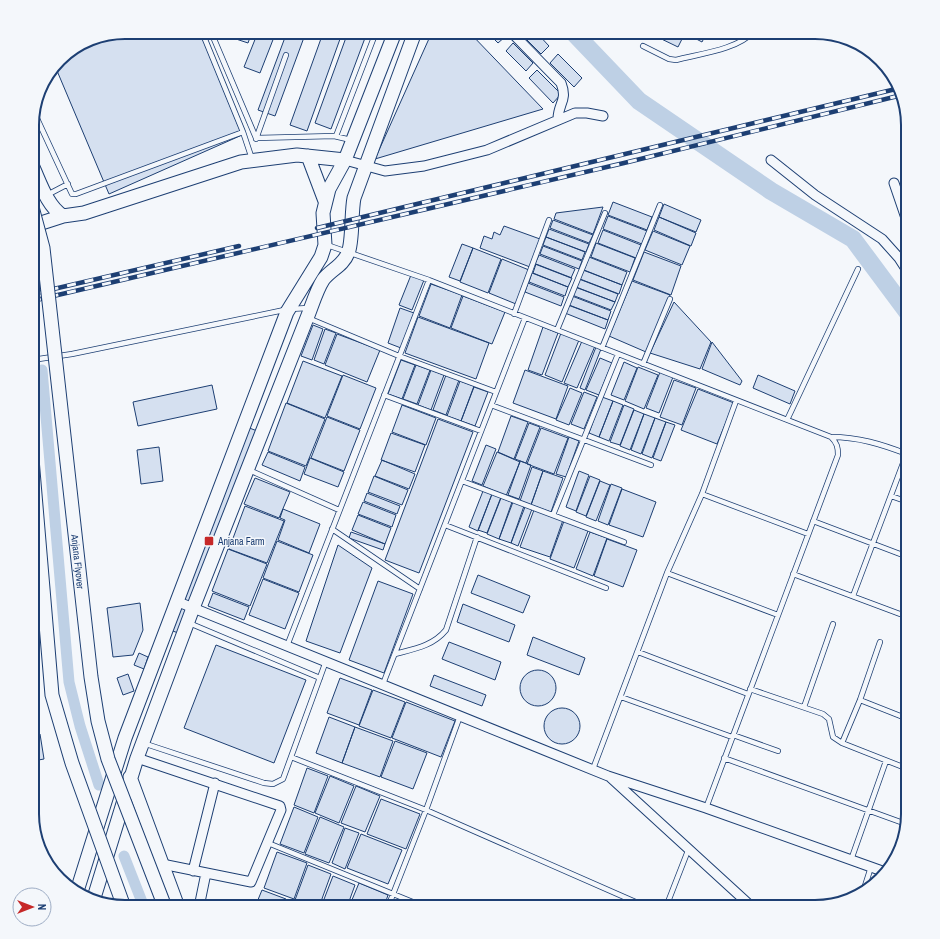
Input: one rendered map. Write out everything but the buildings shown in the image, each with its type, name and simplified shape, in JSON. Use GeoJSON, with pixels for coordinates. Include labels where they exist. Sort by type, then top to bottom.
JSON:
{"type":"FeatureCollection","features":[{"type":"Feature","properties":{"kind":"main road"},"geometry":{"type":"LineString","coordinates":[[79,886],[120,752],[176,601],[289,309],[321,257],[325,245],[323,213],[329,189],[345,160],[392,39]]}},
{"type":"Feature","properties":{"kind":"main road"},"geometry":{"type":"LineString","coordinates":[[95,894],[142,743],[193,608],[309,313],[322,282],[330,272],[344,262],[349,252],[351,211],[365,167],[412,39]]}},
{"type":"Feature","properties":{"kind":"main road"},"geometry":{"type":"LineString","coordinates":[[39,224],[63,216],[74,216],[226,166],[252,160],[272,157],[308,156],[345,160]]}},
{"type":"Feature","properties":{"kind":"main road"},"geometry":{"type":"LineString","coordinates":[[308,156],[326,201]]}},
{"type":"Feature","properties":{"kind":"main road"},"geometry":{"type":"LineString","coordinates":[[39,179],[55,211],[63,216]]}},
{"type":"Feature","properties":{"kind":"main road","name":"Anjana Flyover"},"geometry":{"type":"LineString","coordinates":[[39,233],[43,248],[91,677],[98,721],[108,759],[162,900]]}},
{"type":"Feature","properties":{"kind":"main road"},"geometry":{"type":"LineString","coordinates":[[39,542],[52,695],[72,763],[121,900]]}},
{"type":"Feature","properties":{"kind":"main road"},"geometry":{"type":"LineString","coordinates":[[120,752],[175,900]]}},
{"type":"Feature","properties":{"kind":"street"},"geometry":{"type":"LineString","coordinates":[[518,39],[561,84],[565,93],[558,110],[558,119]]}},
{"type":"Feature","properties":{"kind":"street"},"geometry":{"type":"LineString","coordinates":[[345,160],[365,167],[385,171],[431,164],[487,150],[575,113],[587,113],[603,116]]}},
{"type":"Feature","properties":{"kind":"street"},"geometry":{"type":"LineString","coordinates":[[771,160],[816,195],[882,239],[901,261]]}},
{"type":"Feature","properties":{"kind":"street"},"geometry":{"type":"LineString","coordinates":[[894,183],[901,194]]}},
{"type":"Feature","properties":{"kind":"street"},"geometry":{"type":"LineString","coordinates":[[176,601],[608,776],[706,808],[880,870]]}},
{"type":"Feature","properties":{"kind":"street"},"geometry":{"type":"LineString","coordinates":[[137,758],[280,806],[281,810],[251,882],[162,864]]}},
{"type":"Feature","properties":{"kind":"street"},"geometry":{"type":"LineString","coordinates":[[608,776],[745,900]]}},
{"type":"Feature","properties":{"kind":"street"},"geometry":{"type":"LineString","coordinates":[[193,871],[215,783]]}},
{"type":"Feature","properties":{"kind":"street"},"geometry":{"type":"LineString","coordinates":[[200,900],[206,874]]}},
{"type":"Feature","properties":{"kind":"lane"},"geometry":{"type":"LineString","coordinates":[[205,39],[243,132],[252,160]]}},
{"type":"Feature","properties":{"kind":"lane"},"geometry":{"type":"LineString","coordinates":[[214,39],[256,139]]}},
{"type":"Feature","properties":{"kind":"lane"},"geometry":{"type":"LineString","coordinates":[[336,136],[373,39]]}},
{"type":"Feature","properties":{"kind":"lane"},"geometry":{"type":"LineString","coordinates":[[643,46],[669,59],[676,60],[729,46],[745,39]]}},
{"type":"Feature","properties":{"kind":"lane"},"geometry":{"type":"LineString","coordinates":[[256,139],[286,55]]}},
{"type":"Feature","properties":{"kind":"lane"},"geometry":{"type":"LineString","coordinates":[[39,123],[72,194],[76,194],[243,132]]}},
{"type":"Feature","properties":{"kind":"lane"},"geometry":{"type":"LineString","coordinates":[[256,139],[336,136],[353,140]]}},
{"type":"Feature","properties":{"kind":"lane"},"geometry":{"type":"LineString","coordinates":[[47,195],[68,184]]}},
{"type":"Feature","properties":{"kind":"lane"},"geometry":{"type":"LineString","coordinates":[[602,348],[660,205]]}},
{"type":"Feature","properties":{"kind":"lane"},"geometry":{"type":"LineString","coordinates":[[557,330],[605,213]]}},
{"type":"Feature","properties":{"kind":"lane"},"geometry":{"type":"LineString","coordinates":[[514,314],[549,220]]}},
{"type":"Feature","properties":{"kind":"lane"},"geometry":{"type":"LineString","coordinates":[[325,245],[429,280],[831,437],[851,437],[868,440],[901,450]]}},
{"type":"Feature","properties":{"kind":"lane"},"geometry":{"type":"LineString","coordinates":[[787,420],[858,269]]}},
{"type":"Feature","properties":{"kind":"lane"},"geometry":{"type":"LineString","coordinates":[[287,646],[429,280]]}},
{"type":"Feature","properties":{"kind":"lane"},"geometry":{"type":"LineString","coordinates":[[643,364],[670,299]]}},
{"type":"Feature","properties":{"kind":"lane"},"geometry":{"type":"LineString","coordinates":[[39,359],[72,354],[289,309],[309,313],[399,356],[496,392]]}},
{"type":"Feature","properties":{"kind":"lane"},"geometry":{"type":"LineString","coordinates":[[383,684],[525,318]]}},
{"type":"Feature","properties":{"kind":"lane"},"geometry":{"type":"LineString","coordinates":[[553,515],[618,354]]}},
{"type":"Feature","properties":{"kind":"lane"},"geometry":{"type":"LineString","coordinates":[[384,395],[481,431]]}},
{"type":"Feature","properties":{"kind":"lane"},"geometry":{"type":"LineString","coordinates":[[593,769],[667,573],[702,494],[736,401]]}},
{"type":"Feature","properties":{"kind":"lane"},"geometry":{"type":"LineString","coordinates":[[491,405],[651,465]]}},
{"type":"Feature","properties":{"kind":"lane"},"geometry":{"type":"LineString","coordinates":[[706,808],[838,455],[836,442],[831,437]]}},
{"type":"Feature","properties":{"kind":"lane"},"geometry":{"type":"LineString","coordinates":[[853,596],[901,468]]}},
{"type":"Feature","properties":{"kind":"lane"},"geometry":{"type":"LineString","coordinates":[[247,470],[340,510]]}},
{"type":"Feature","properties":{"kind":"lane"},"geometry":{"type":"LineString","coordinates":[[462,481],[624,542]]}},
{"type":"Feature","properties":{"kind":"lane"},"geometry":{"type":"LineString","coordinates":[[702,494],[808,534]]}},
{"type":"Feature","properties":{"kind":"lane"},"geometry":{"type":"LineString","coordinates":[[891,496],[901,500]]}},
{"type":"Feature","properties":{"kind":"lane"},"geometry":{"type":"LineString","coordinates":[[813,521],[901,554]]}},
{"type":"Feature","properties":{"kind":"lane"},"geometry":{"type":"LineString","coordinates":[[445,525],[606,588]]}},
{"type":"Feature","properties":{"kind":"lane"},"geometry":{"type":"LineString","coordinates":[[332,529],[420,589]]}},
{"type":"Feature","properties":{"kind":"lane"},"geometry":{"type":"LineString","coordinates":[[395,654],[427,645],[440,638],[446,630],[477,537]]}},
{"type":"Feature","properties":{"kind":"lane"},"geometry":{"type":"LineString","coordinates":[[667,573],[778,616]]}},
{"type":"Feature","properties":{"kind":"lane"},"geometry":{"type":"LineString","coordinates":[[793,574],[901,615]]}},
{"type":"Feature","properties":{"kind":"lane"},"geometry":{"type":"LineString","coordinates":[[188,622],[320,678]]}},
{"type":"Feature","properties":{"kind":"lane"},"geometry":{"type":"LineString","coordinates":[[804,707],[833,624]]}},
{"type":"Feature","properties":{"kind":"lane"},"geometry":{"type":"LineString","coordinates":[[842,743],[860,700],[880,642]]}},
{"type":"Feature","properties":{"kind":"lane"},"geometry":{"type":"LineString","coordinates":[[638,652],[748,694]]}},
{"type":"Feature","properties":{"kind":"lane"},"geometry":{"type":"LineString","coordinates":[[142,743],[264,783],[273,784],[282,779],[326,661]]}},
{"type":"Feature","properties":{"kind":"lane"},"geometry":{"type":"LineString","coordinates":[[750,689],[823,714],[829,719],[833,737],[842,743],[901,766]]}},
{"type":"Feature","properties":{"kind":"lane"},"geometry":{"type":"LineString","coordinates":[[621,697],[778,751]]}},
{"type":"Feature","properties":{"kind":"lane"},"geometry":{"type":"LineString","coordinates":[[860,700],[901,715]]}},
{"type":"Feature","properties":{"kind":"lane"},"geometry":{"type":"LineString","coordinates":[[391,900],[426,810],[460,716]]}},
{"type":"Feature","properties":{"kind":"lane"},"geometry":{"type":"LineString","coordinates":[[291,756],[426,810],[631,900]]}},
{"type":"Feature","properties":{"kind":"lane"},"geometry":{"type":"LineString","coordinates":[[724,758],[900,822]]}},
{"type":"Feature","properties":{"kind":"lane"},"geometry":{"type":"LineString","coordinates":[[851,860],[886,760]]}},
{"type":"Feature","properties":{"kind":"lane"},"geometry":{"type":"LineString","coordinates":[[268,843],[408,900]]}},
{"type":"Feature","properties":{"kind":"lane"},"geometry":{"type":"LineString","coordinates":[[669,900],[689,848]]}},
{"type":"Feature","properties":{"kind":"lane"},"geometry":{"type":"LineString","coordinates":[[866,883],[871,867]]}},
{"type":"Feature","properties":{"kind":"waterway"},"geometry":{"type":"LineString","coordinates":[[580,39],[639,101],[771,191],[853,239],[901,304]]}},
{"type":"Feature","properties":{"kind":"waterway"},"geometry":{"type":"LineString","coordinates":[[42,370],[69,682],[80,726],[99,785]]}},
{"type":"Feature","properties":{"kind":"waterway"},"geometry":{"type":"LineString","coordinates":[[124,856],[141,900]]}},
{"type":"Feature","properties":{"kind":"railway"},"geometry":{"type":"LineString","coordinates":[[317,228],[893,90]]}},
{"type":"Feature","properties":{"kind":"railway"},"geometry":{"type":"LineString","coordinates":[[39,299],[624,163],[896,97]]}},
{"type":"Feature","properties":{"kind":"railway"},"geometry":{"type":"LineString","coordinates":[[39,292],[239,246]]}},
{"type":"Feature","properties":{"kind":"place","name":"Anjana Farm"},"geometry":{"type":"Point","coordinates":[209,541]}}]}
